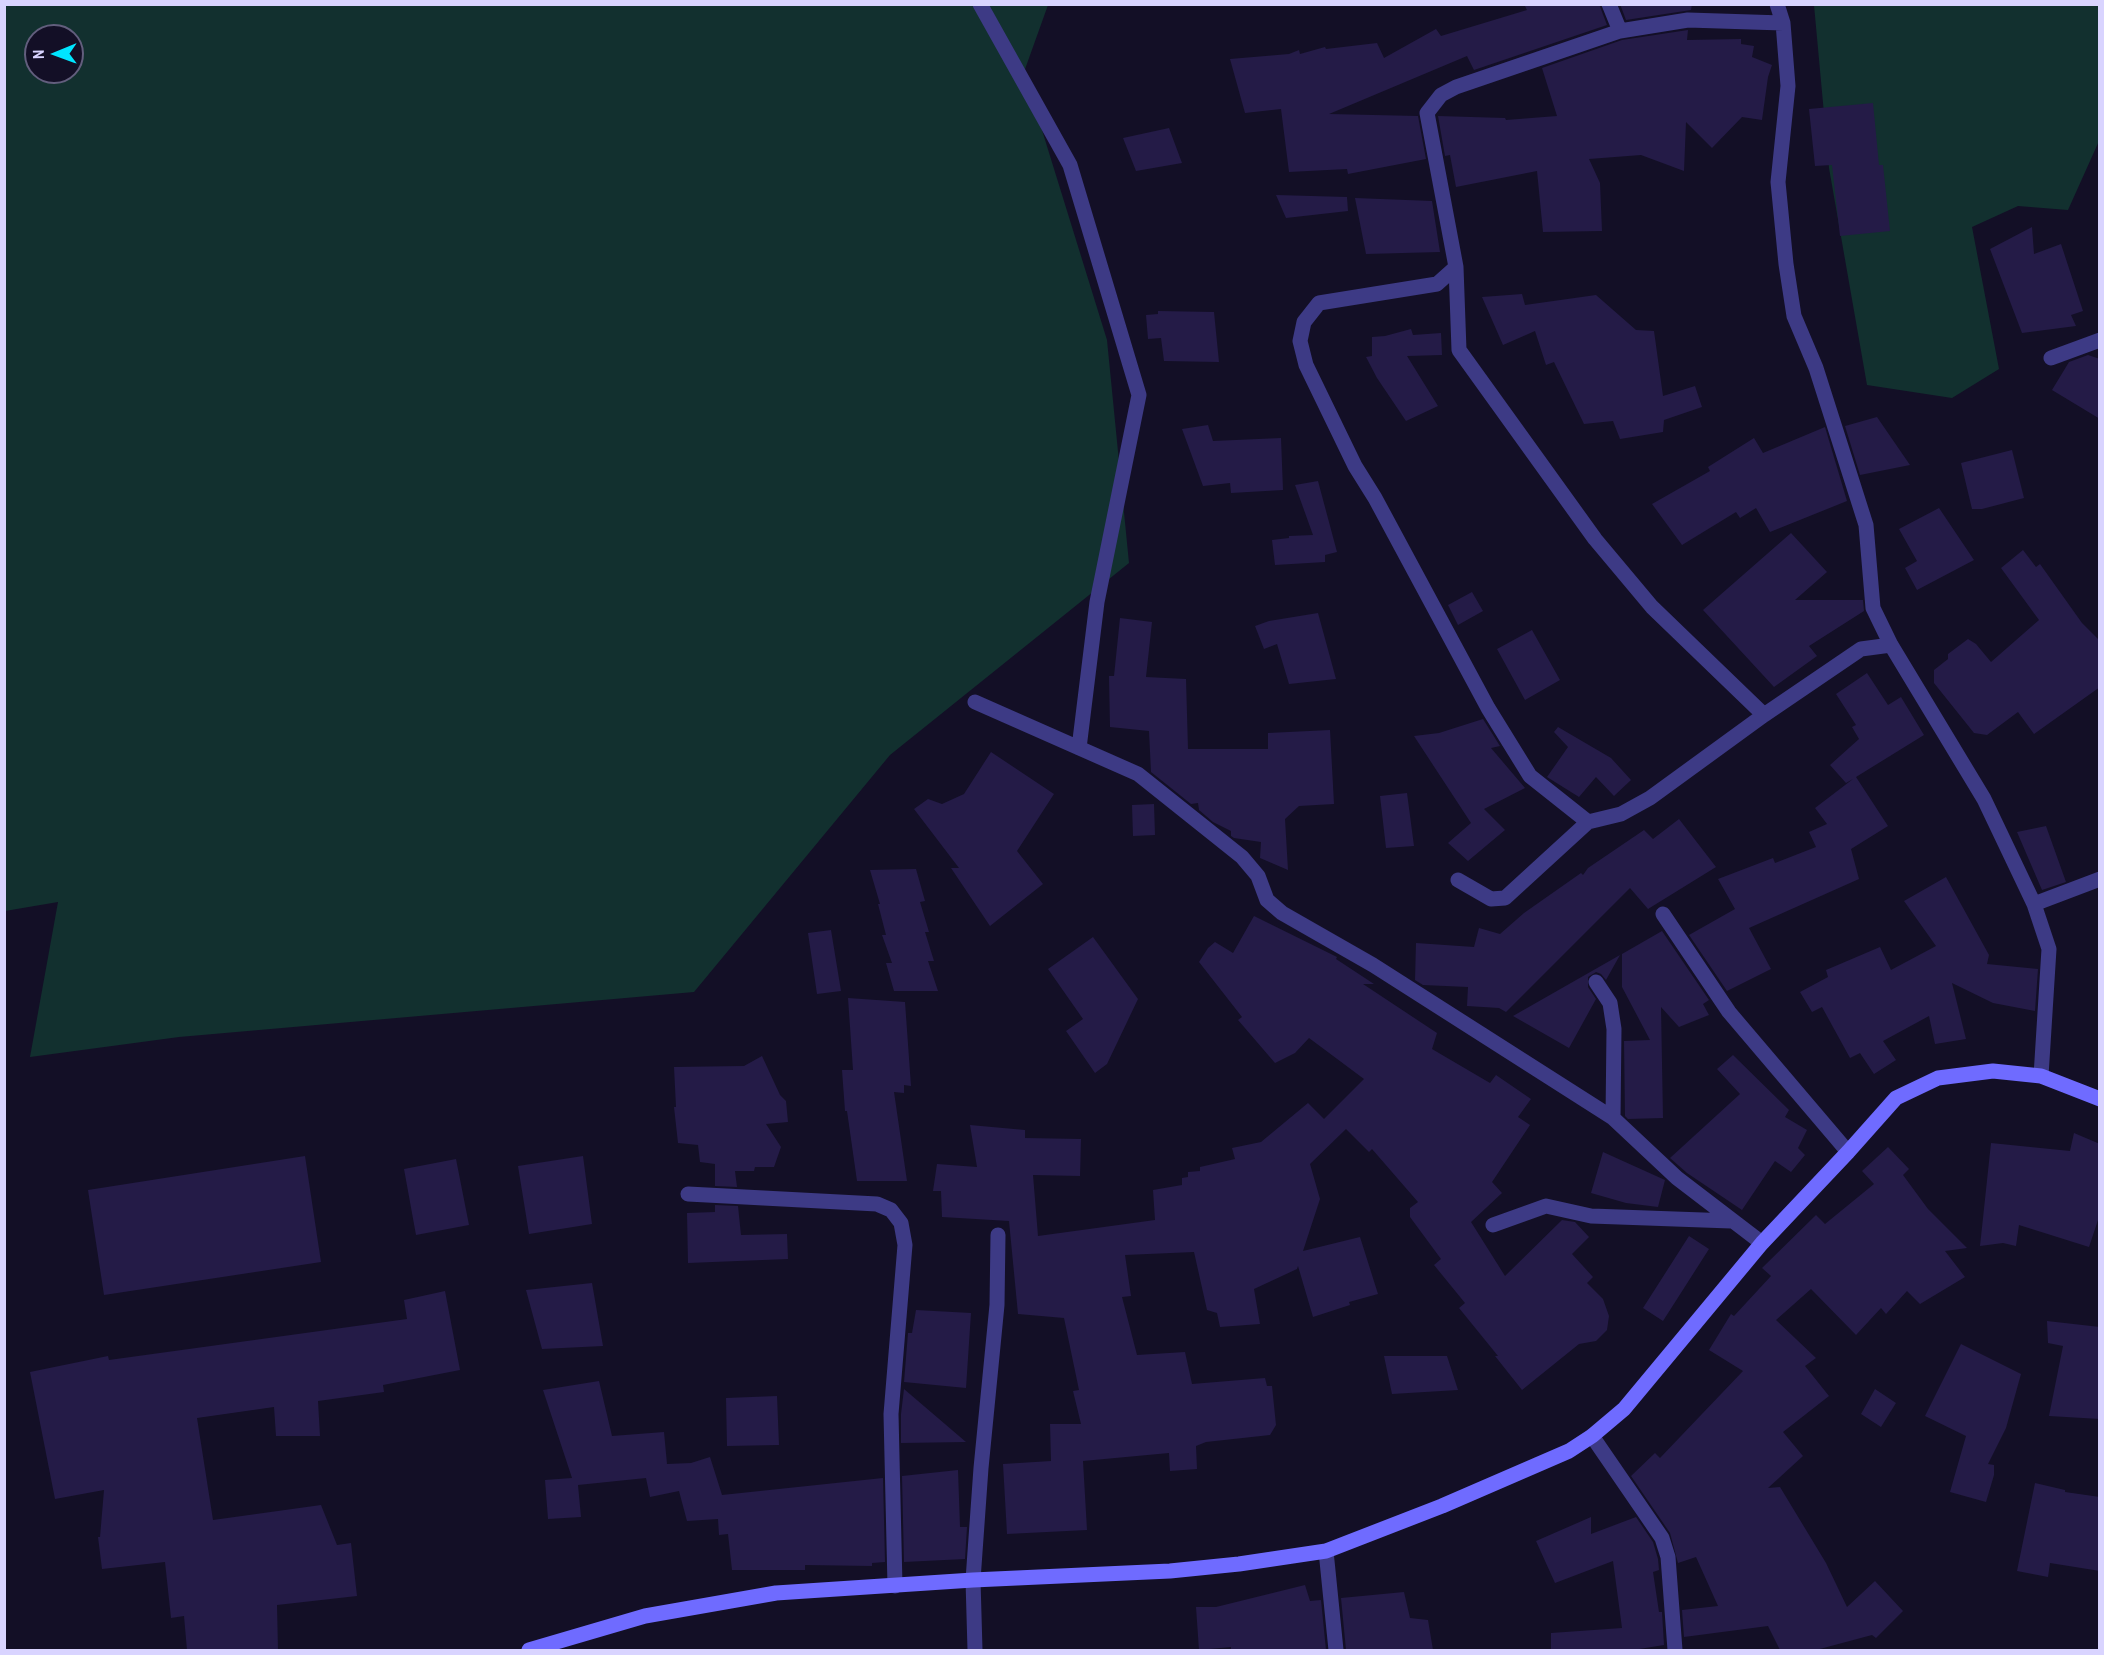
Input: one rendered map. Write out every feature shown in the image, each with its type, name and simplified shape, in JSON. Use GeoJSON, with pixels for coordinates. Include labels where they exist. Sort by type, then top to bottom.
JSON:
{"type":"FeatureCollection","features":[{"type":"Feature","properties":{"kind":"main road"},"geometry":{"type":"LineString","coordinates":[[530,1650],[656,1614],[776,1593],[895,1587],[973,1580],[1170,1571],[1239,1564],[1326,1551],[1442,1506],[1569,1451],[1592,1436],[1624,1410],[1762,1243],[1896,1098],[1938,1078],[1994,1071],[2041,1076],[2100,1099]]}},
{"type":"Feature","properties":{"kind":"street"},"geometry":{"type":"LineString","coordinates":[[980,4],[1070,165],[1139,395],[1097,602],[1079,748]]}},
{"type":"Feature","properties":{"kind":"street"},"geometry":{"type":"LineString","coordinates":[[1609,4],[1620,31]]}},
{"type":"Feature","properties":{"kind":"street"},"geometry":{"type":"LineString","coordinates":[[1777,4],[1783,23],[1788,86],[1778,182],[1794,316],[1816,368],[1866,525],[1873,608],[1891,645],[1984,799],[2034,904],[2049,949],[2041,1076]]}},
{"type":"Feature","properties":{"kind":"street"},"geometry":{"type":"LineString","coordinates":[[1764,714],[1652,607],[1595,539],[1459,350],[1456,267],[1427,113],[1441,95],[1456,87],[1620,31],[1688,20],[1783,23]]}},
{"type":"Feature","properties":{"kind":"street"},"geometry":{"type":"LineString","coordinates":[[1456,267],[1437,284],[1319,303],[1304,322],[1300,341],[1306,365],[1355,466],[1376,498],[1488,708],[1530,776],[1588,822]]}},
{"type":"Feature","properties":{"kind":"street"},"geometry":{"type":"LineString","coordinates":[[2051,358],[2100,340]]}},
{"type":"Feature","properties":{"kind":"street"},"geometry":{"type":"LineString","coordinates":[[1458,880],[1491,899],[1505,898],[1588,822],[1621,814],[1650,798],[1764,714],[1861,649],[1891,645]]}},
{"type":"Feature","properties":{"kind":"street"},"geometry":{"type":"LineString","coordinates":[[975,702],[1138,774],[1242,857],[1258,876],[1268,900],[1282,913],[1373,965],[1613,1118],[1677,1178],[1762,1243]]}},
{"type":"Feature","properties":{"kind":"street"},"geometry":{"type":"LineString","coordinates":[[2034,904],[2100,879]]}},
{"type":"Feature","properties":{"kind":"street"},"geometry":{"type":"LineString","coordinates":[[1663,914],[1729,1012],[1848,1152]]}},
{"type":"Feature","properties":{"kind":"street"},"geometry":{"type":"LineString","coordinates":[[1596,982],[1610,1003],[1614,1029],[1613,1118]]}},
{"type":"Feature","properties":{"kind":"street"},"geometry":{"type":"LineString","coordinates":[[688,1194],[877,1204],[891,1210],[901,1223],[905,1245],[891,1414],[895,1587]]}},
{"type":"Feature","properties":{"kind":"street"},"geometry":{"type":"LineString","coordinates":[[1493,1225],[1546,1206],[1591,1216],[1731,1221]]}},
{"type":"Feature","properties":{"kind":"street"},"geometry":{"type":"LineString","coordinates":[[975,1650],[973,1580],[997,1305],[998,1235]]}},
{"type":"Feature","properties":{"kind":"street"},"geometry":{"type":"LineString","coordinates":[[1592,1436],[1662,1538],[1668,1557],[1675,1650]]}},
{"type":"Feature","properties":{"kind":"street"},"geometry":{"type":"LineString","coordinates":[[1326,1551],[1336,1650]]}},
{"type":"Feature","properties":{"kind":"green space"},"geometry":{"type":"Polygon","coordinates":[[[4,5],[1048,5],[1024,72],[1107,340],[1129,563],[890,755],[694,992],[179,1037],[30,1057],[58,902],[5,911],[4,5]]]}},
{"type":"Feature","properties":{"kind":"green space"},"geometry":{"type":"Polygon","coordinates":[[[1814,5],[2099,5],[2099,141],[2068,210],[2018,206],[1972,227],[1999,369],[1952,398],[1867,385],[1829,168],[1814,5]]]}},
{"type":"Feature","properties":{"kind":"building"},"geometry":{"type":"Polygon","coordinates":[[[1524,4],[1599,4],[1607,25],[1474,70],[1467,56],[1329,114],[1418,116],[1426,159],[1348,174],[1347,169],[1289,172],[1281,109],[1245,113],[1230,59],[1289,54],[1299,50],[1300,54],[1325,47],[1326,49],[1377,43],[1384,58],[1436,29],[1441,36],[1527,10],[1524,4]]]}},
{"type":"Feature","properties":{"kind":"building"},"geometry":{"type":"Polygon","coordinates":[[[1620,4],[1692,4],[1691,10],[1626,20],[1620,4]]]}},
{"type":"Feature","properties":{"kind":"building"},"geometry":{"type":"Polygon","coordinates":[[[1688,30],[1687,40],[1741,39],[1741,44],[1754,46],[1752,57],[1772,65],[1762,120],[1742,117],[1712,148],[1686,122],[1684,171],[1641,155],[1589,159],[1600,183],[1602,231],[1543,232],[1537,171],[1456,187],[1450,155],[1445,156],[1438,116],[1505,118],[1506,120],[1557,116],[1542,68],[1622,40],[1688,30]]]}},
{"type":"Feature","properties":{"kind":"building"},"geometry":{"type":"Polygon","coordinates":[[[1873,103],[1879,165],[1883,165],[1890,231],[1840,236],[1832,165],[1815,166],[1809,109],[1873,103]]]}},
{"type":"Feature","properties":{"kind":"building"},"geometry":{"type":"Polygon","coordinates":[[[1169,128],[1182,163],[1136,171],[1123,138],[1169,128]]]}},
{"type":"Feature","properties":{"kind":"building"},"geometry":{"type":"Polygon","coordinates":[[[1276,195],[1347,197],[1348,211],[1286,218],[1276,195]]]}},
{"type":"Feature","properties":{"kind":"building"},"geometry":{"type":"Polygon","coordinates":[[[1355,198],[1432,201],[1440,252],[1366,254],[1355,198]]]}},
{"type":"Feature","properties":{"kind":"building"},"geometry":{"type":"Polygon","coordinates":[[[2032,227],[2034,254],[2061,244],[2083,311],[2071,315],[2076,326],[2022,333],[1990,249],[2032,227]]]}},
{"type":"Feature","properties":{"kind":"building"},"geometry":{"type":"Polygon","coordinates":[[[1522,294],[1525,305],[1596,295],[1636,330],[1654,331],[1663,396],[1695,386],[1702,407],[1664,420],[1663,432],[1620,439],[1613,421],[1584,424],[1554,362],[1546,365],[1535,331],[1503,345],[1482,297],[1522,294]]]}},
{"type":"Feature","properties":{"kind":"building"},"geometry":{"type":"Polygon","coordinates":[[[1158,311],[1214,312],[1219,362],[1164,361],[1161,338],[1148,339],[1146,315],[1158,314],[1158,311]]]}},
{"type":"Feature","properties":{"kind":"building"},"geometry":{"type":"Polygon","coordinates":[[[1411,329],[1413,335],[1441,333],[1442,355],[1407,356],[1438,406],[1406,421],[1377,378],[1366,357],[1372,356],[1372,337],[1411,329]]]}},
{"type":"Feature","properties":{"kind":"building"},"geometry":{"type":"Polygon","coordinates":[[[2088,355],[2100,359],[2100,419],[2052,390],[2069,362],[2088,355]]]}},
{"type":"Feature","properties":{"kind":"building"},"geometry":{"type":"Polygon","coordinates":[[[1877,417],[1910,465],[1860,475],[1845,426],[1877,417]]]}},
{"type":"Feature","properties":{"kind":"building"},"geometry":{"type":"Polygon","coordinates":[[[1208,425],[1213,441],[1281,438],[1283,490],[1231,493],[1230,483],[1203,486],[1182,429],[1208,425]]]}},
{"type":"Feature","properties":{"kind":"building"},"geometry":{"type":"Polygon","coordinates":[[[1825,427],[1847,501],[1770,532],[1756,508],[1740,518],[1736,512],[1682,545],[1652,504],[1710,471],[1708,467],[1754,438],[1763,453],[1825,427]]]}},
{"type":"Feature","properties":{"kind":"building"},"geometry":{"type":"Polygon","coordinates":[[[2012,450],[2024,498],[1982,509],[1972,509],[1961,463],[2012,450]]]}},
{"type":"Feature","properties":{"kind":"building"},"geometry":{"type":"Polygon","coordinates":[[[1318,481],[1337,552],[1325,555],[1325,562],[1275,565],[1272,540],[1289,538],[1289,536],[1313,535],[1295,485],[1318,481]]]}},
{"type":"Feature","properties":{"kind":"building"},"geometry":{"type":"Polygon","coordinates":[[[1939,508],[1974,560],[1917,590],[1905,568],[1917,561],[1899,529],[1939,508]]]}},
{"type":"Feature","properties":{"kind":"building"},"geometry":{"type":"Polygon","coordinates":[[[1791,533],[1827,572],[1795,600],[1863,600],[1864,611],[1809,646],[1817,656],[1774,687],[1703,610],[1791,533]]]}},
{"type":"Feature","properties":{"kind":"building"},"geometry":{"type":"Polygon","coordinates":[[[2023,550],[2036,567],[2040,564],[2082,623],[2100,641],[2100,687],[2034,734],[2018,712],[1987,735],[1974,733],[1934,683],[1934,670],[1948,659],[1948,654],[1968,639],[1976,644],[1991,662],[2039,620],[2001,568],[2023,550]]]}},
{"type":"Feature","properties":{"kind":"building"},"geometry":{"type":"Polygon","coordinates":[[[1472,592],[1483,611],[1458,625],[1448,605],[1472,592]]]}},
{"type":"Feature","properties":{"kind":"building"},"geometry":{"type":"Polygon","coordinates":[[[1318,613],[1336,679],[1289,684],[1277,644],[1264,649],[1255,626],[1269,621],[1318,613]]]}},
{"type":"Feature","properties":{"kind":"building"},"geometry":{"type":"Polygon","coordinates":[[[1120,618],[1152,622],[1146,677],[1186,679],[1188,749],[1268,749],[1268,733],[1330,730],[1334,804],[1299,806],[1285,819],[1288,870],[1260,858],[1261,842],[1234,838],[1231,836],[1231,831],[1213,822],[1199,810],[1198,803],[1191,804],[1151,772],[1149,731],[1110,727],[1109,676],[1114,676],[1120,618]]]}},
{"type":"Feature","properties":{"kind":"building"},"geometry":{"type":"Polygon","coordinates":[[[1532,630],[1560,680],[1525,700],[1497,649],[1532,630]]]}},
{"type":"Feature","properties":{"kind":"building"},"geometry":{"type":"Polygon","coordinates":[[[1867,673],[1888,705],[1901,697],[1924,735],[1856,777],[1888,826],[1851,849],[1859,879],[1749,928],[1771,969],[1727,991],[1689,935],[1735,909],[1718,879],[1773,858],[1775,863],[1816,847],[1809,832],[1827,824],[1815,808],[1853,779],[1846,783],[1830,765],[1859,739],[1852,727],[1856,725],[1836,694],[1867,673]]]}},
{"type":"Feature","properties":{"kind":"building"},"geometry":{"type":"Polygon","coordinates":[[[1483,719],[1500,746],[1491,748],[1525,788],[1484,809],[1505,830],[1468,861],[1448,843],[1471,823],[1414,736],[1439,733],[1483,719]]]}},
{"type":"Feature","properties":{"kind":"building"},"geometry":{"type":"Polygon","coordinates":[[[1558,727],[1611,758],[1631,780],[1614,796],[1596,777],[1579,797],[1547,777],[1568,747],[1554,732],[1558,727]]]}},
{"type":"Feature","properties":{"kind":"building"},"geometry":{"type":"Polygon","coordinates":[[[991,752],[1054,794],[1017,851],[1043,884],[990,926],[951,868],[959,868],[914,809],[928,799],[942,804],[964,794],[991,752]]]}},
{"type":"Feature","properties":{"kind":"building"},"geometry":{"type":"Polygon","coordinates":[[[1407,793],[1414,846],[1386,848],[1380,796],[1407,793]]]}},
{"type":"Feature","properties":{"kind":"building"},"geometry":{"type":"Polygon","coordinates":[[[1154,804],[1155,835],[1133,836],[1132,805],[1154,804]]]}},
{"type":"Feature","properties":{"kind":"building"},"geometry":{"type":"Polygon","coordinates":[[[1679,819],[1716,867],[1648,909],[1630,888],[1506,1012],[1499,1008],[1467,1006],[1468,987],[1423,985],[1415,980],[1416,943],[1474,947],[1479,928],[1500,934],[1524,913],[1581,873],[1583,875],[1588,868],[1644,830],[1653,839],[1679,819]]]}},
{"type":"Feature","properties":{"kind":"building"},"geometry":{"type":"Polygon","coordinates":[[[2046,826],[2066,882],[2042,890],[2017,832],[2046,826]]]}},
{"type":"Feature","properties":{"kind":"building"},"geometry":{"type":"Polygon","coordinates":[[[916,869],[925,901],[920,902],[929,932],[925,932],[934,961],[928,961],[938,991],[894,991],[886,963],[892,963],[882,935],[886,935],[870,870],[916,869]]]}},
{"type":"Feature","properties":{"kind":"building"},"geometry":{"type":"Polygon","coordinates":[[[1946,877],[1989,955],[1987,964],[2038,969],[2035,1011],[1993,1003],[1952,983],[1966,1039],[1935,1044],[1929,1016],[1883,1041],[1896,1060],[1874,1074],[1860,1053],[1850,1058],[1822,1007],[1812,1012],[1800,992],[1828,977],[1826,970],[1880,947],[1891,970],[1936,946],[1904,901],[1946,877]]]}},
{"type":"Feature","properties":{"kind":"building"},"geometry":{"type":"Polygon","coordinates":[[[1254,916],[1337,957],[1336,959],[1374,984],[1363,984],[1437,1033],[1432,1049],[1490,1083],[1496,1075],[1531,1099],[1518,1117],[1530,1125],[1492,1182],[1502,1193],[1471,1222],[1505,1276],[1562,1220],[1575,1222],[1589,1237],[1572,1254],[1593,1277],[1587,1283],[1603,1299],[1609,1316],[1607,1330],[1596,1341],[1579,1344],[1522,1390],[1459,1308],[1465,1303],[1434,1265],[1441,1259],[1410,1217],[1410,1208],[1418,1202],[1372,1149],[1369,1152],[1346,1129],[1310,1164],[1320,1199],[1303,1251],[1360,1237],[1378,1294],[1349,1302],[1350,1305],[1313,1317],[1298,1266],[1297,1269],[1254,1289],[1260,1324],[1220,1327],[1217,1313],[1207,1310],[1194,1252],[1125,1255],[1131,1296],[1122,1297],[1137,1355],[1185,1352],[1192,1384],[1265,1378],[1267,1386],[1272,1386],[1276,1425],[1270,1435],[1206,1442],[1196,1446],[1197,1469],[1170,1471],[1169,1453],[1083,1461],[1087,1530],[1007,1534],[1003,1464],[1051,1461],[1050,1424],[1081,1424],[1073,1391],[1079,1390],[1064,1318],[1018,1314],[1009,1221],[942,1217],[941,1191],[933,1191],[937,1164],[977,1167],[970,1125],[1025,1130],[1025,1138],[1081,1139],[1080,1176],[1033,1175],[1038,1236],[1155,1220],[1153,1190],[1182,1185],[1182,1178],[1188,1177],[1188,1172],[1200,1171],[1200,1167],[1235,1159],[1232,1148],[1261,1142],[1308,1103],[1324,1119],[1364,1079],[1309,1038],[1295,1053],[1275,1063],[1238,1020],[1242,1017],[1199,962],[1215,942],[1233,953],[1254,916]]]}},
{"type":"Feature","properties":{"kind":"building"},"geometry":{"type":"Polygon","coordinates":[[[831,930],[841,991],[817,994],[808,933],[831,930]]]}},
{"type":"Feature","properties":{"kind":"building"},"geometry":{"type":"Polygon","coordinates":[[[1662,931],[1709,1000],[1703,1004],[1709,1015],[1679,1027],[1661,1007],[1663,1118],[1628,1119],[1625,1116],[1624,1041],[1650,1040],[1622,987],[1622,954],[1662,931]]]}},
{"type":"Feature","properties":{"kind":"building"},"geometry":{"type":"Polygon","coordinates":[[[1093,937],[1138,999],[1107,1064],[1095,1073],[1066,1031],[1083,1019],[1048,969],[1093,937]]]}},
{"type":"Feature","properties":{"kind":"building"},"geometry":{"type":"Polygon","coordinates":[[[1620,955],[1606,980],[1596,972],[1588,977],[1588,987],[1596,999],[1569,1048],[1513,1016],[1620,955]]]}},
{"type":"Feature","properties":{"kind":"building"},"geometry":{"type":"Polygon","coordinates":[[[848,998],[905,1002],[911,1086],[904,1085],[904,1093],[894,1092],[907,1181],[857,1181],[847,1111],[845,1111],[842,1070],[853,1070],[848,998]]]}},
{"type":"Feature","properties":{"kind":"building"},"geometry":{"type":"Polygon","coordinates":[[[1733,1055],[1789,1110],[1785,1117],[1807,1130],[1798,1148],[1805,1155],[1791,1172],[1775,1161],[1742,1210],[1687,1173],[1670,1158],[1740,1094],[1717,1069],[1733,1055]]]}},
{"type":"Feature","properties":{"kind":"building"},"geometry":{"type":"Polygon","coordinates":[[[762,1056],[780,1095],[786,1101],[788,1122],[766,1124],[781,1147],[774,1167],[755,1167],[754,1171],[735,1171],[737,1187],[715,1186],[715,1164],[700,1162],[698,1145],[678,1143],[674,1107],[676,1107],[674,1067],[744,1066],[762,1056]]]}},
{"type":"Feature","properties":{"kind":"building"},"geometry":{"type":"Polygon","coordinates":[[[2074,1133],[2100,1144],[2100,1214],[2089,1247],[2019,1225],[2016,1246],[2003,1243],[1980,1246],[1991,1143],[2070,1151],[2074,1133]]]}},
{"type":"Feature","properties":{"kind":"building"},"geometry":{"type":"Polygon","coordinates":[[[1888,1147],[1909,1169],[1903,1175],[1928,1209],[1967,1248],[1945,1251],[1965,1277],[1920,1304],[1907,1291],[1886,1314],[1881,1308],[1856,1335],[1811,1289],[1776,1320],[1816,1358],[1805,1366],[1829,1396],[1783,1432],[1803,1456],[1768,1488],[1780,1487],[1826,1563],[1847,1607],[1875,1581],[1903,1611],[1876,1638],[1872,1635],[1816,1650],[1780,1650],[1768,1626],[1684,1637],[1682,1610],[1718,1606],[1696,1557],[1678,1563],[1670,1533],[1631,1476],[1655,1453],[1660,1458],[1743,1371],[1709,1350],[1731,1314],[1734,1316],[1771,1276],[1762,1268],[1816,1215],[1825,1224],[1874,1184],[1862,1171],[1888,1147]]]}},
{"type":"Feature","properties":{"kind":"building"},"geometry":{"type":"Polygon","coordinates":[[[1603,1152],[1665,1180],[1658,1207],[1626,1203],[1591,1193],[1603,1152]]]}},
{"type":"Feature","properties":{"kind":"building"},"geometry":{"type":"Polygon","coordinates":[[[305,1156],[321,1262],[104,1295],[88,1190],[305,1156]]]}},
{"type":"Feature","properties":{"kind":"building"},"geometry":{"type":"Polygon","coordinates":[[[583,1156],[592,1224],[529,1234],[518,1166],[583,1156]]]}},
{"type":"Feature","properties":{"kind":"building"},"geometry":{"type":"Polygon","coordinates":[[[456,1159],[469,1225],[416,1235],[404,1169],[456,1159]]]}},
{"type":"Feature","properties":{"kind":"building"},"geometry":{"type":"Polygon","coordinates":[[[715,1205],[738,1206],[741,1235],[787,1234],[788,1259],[688,1263],[687,1213],[715,1212],[715,1205]]]}},
{"type":"Feature","properties":{"kind":"building"},"geometry":{"type":"Polygon","coordinates":[[[1689,1236],[1709,1249],[1663,1321],[1643,1308],[1689,1236]]]}},
{"type":"Feature","properties":{"kind":"building"},"geometry":{"type":"Polygon","coordinates":[[[592,1283],[603,1346],[542,1349],[526,1290],[592,1283]]]}},
{"type":"Feature","properties":{"kind":"building"},"geometry":{"type":"Polygon","coordinates":[[[445,1291],[460,1370],[383,1385],[384,1392],[318,1401],[320,1436],[276,1436],[274,1407],[197,1418],[213,1520],[321,1505],[337,1545],[351,1543],[357,1596],[277,1605],[278,1650],[187,1650],[184,1616],[171,1618],[165,1562],[102,1569],[98,1537],[100,1537],[104,1490],[55,1499],[30,1372],[108,1356],[109,1360],[407,1319],[404,1300],[445,1291]]]}},
{"type":"Feature","properties":{"kind":"building"},"geometry":{"type":"Polygon","coordinates":[[[916,1310],[971,1313],[966,1388],[904,1382],[908,1333],[912,1333],[916,1310]]]}},
{"type":"Feature","properties":{"kind":"building"},"geometry":{"type":"Polygon","coordinates":[[[2047,1321],[2100,1327],[2100,1419],[2049,1416],[2063,1346],[2048,1343],[2047,1321]]]}},
{"type":"Feature","properties":{"kind":"building"},"geometry":{"type":"Polygon","coordinates":[[[1961,1344],[2021,1374],[2006,1428],[1988,1464],[1994,1465],[1994,1475],[1986,1502],[1950,1492],[1966,1436],[1925,1416],[1961,1344]]]}},
{"type":"Feature","properties":{"kind":"building"},"geometry":{"type":"Polygon","coordinates":[[[1384,1356],[1447,1356],[1458,1390],[1392,1394],[1384,1356]]]}},
{"type":"Feature","properties":{"kind":"building"},"geometry":{"type":"Polygon","coordinates":[[[599,1381],[612,1436],[664,1432],[667,1464],[691,1463],[710,1457],[722,1495],[883,1478],[885,1562],[872,1563],[872,1566],[805,1565],[805,1570],[732,1570],[728,1534],[719,1535],[718,1519],[687,1521],[679,1491],[650,1497],[646,1478],[578,1485],[581,1517],[548,1519],[545,1480],[572,1478],[543,1390],[599,1381]]]}},
{"type":"Feature","properties":{"kind":"building"},"geometry":{"type":"Polygon","coordinates":[[[904,1389],[966,1442],[901,1443],[904,1389]]]}},
{"type":"Feature","properties":{"kind":"building"},"geometry":{"type":"Polygon","coordinates":[[[1875,1389],[1896,1403],[1881,1427],[1861,1414],[1875,1389]]]}},
{"type":"Feature","properties":{"kind":"building"},"geometry":{"type":"Polygon","coordinates":[[[777,1396],[779,1445],[727,1446],[726,1398],[777,1396]]]}},
{"type":"Feature","properties":{"kind":"building"},"geometry":{"type":"Polygon","coordinates":[[[958,1470],[960,1527],[967,1527],[965,1559],[904,1562],[902,1476],[958,1470]]]}},
{"type":"Feature","properties":{"kind":"building"},"geometry":{"type":"Polygon","coordinates":[[[2035,1483],[2065,1490],[2065,1492],[2100,1497],[2100,1571],[2050,1563],[2048,1577],[2017,1571],[2035,1483]]]}},
{"type":"Feature","properties":{"kind":"building"},"geometry":{"type":"Polygon","coordinates":[[[1591,1517],[1591,1534],[1636,1517],[1653,1542],[1659,1570],[1653,1572],[1659,1612],[1662,1612],[1664,1645],[1633,1650],[1551,1650],[1551,1633],[1622,1628],[1613,1561],[1555,1583],[1536,1541],[1591,1517]]]}},
{"type":"Feature","properties":{"kind":"building"},"geometry":{"type":"Polygon","coordinates":[[[1305,1585],[1310,1601],[1321,1600],[1326,1650],[1231,1650],[1231,1647],[1199,1650],[1196,1607],[1216,1607],[1305,1585]]]}},
{"type":"Feature","properties":{"kind":"building"},"geometry":{"type":"Polygon","coordinates":[[[1404,1592],[1410,1618],[1428,1620],[1433,1650],[1346,1650],[1341,1598],[1404,1592]]]}}]}
